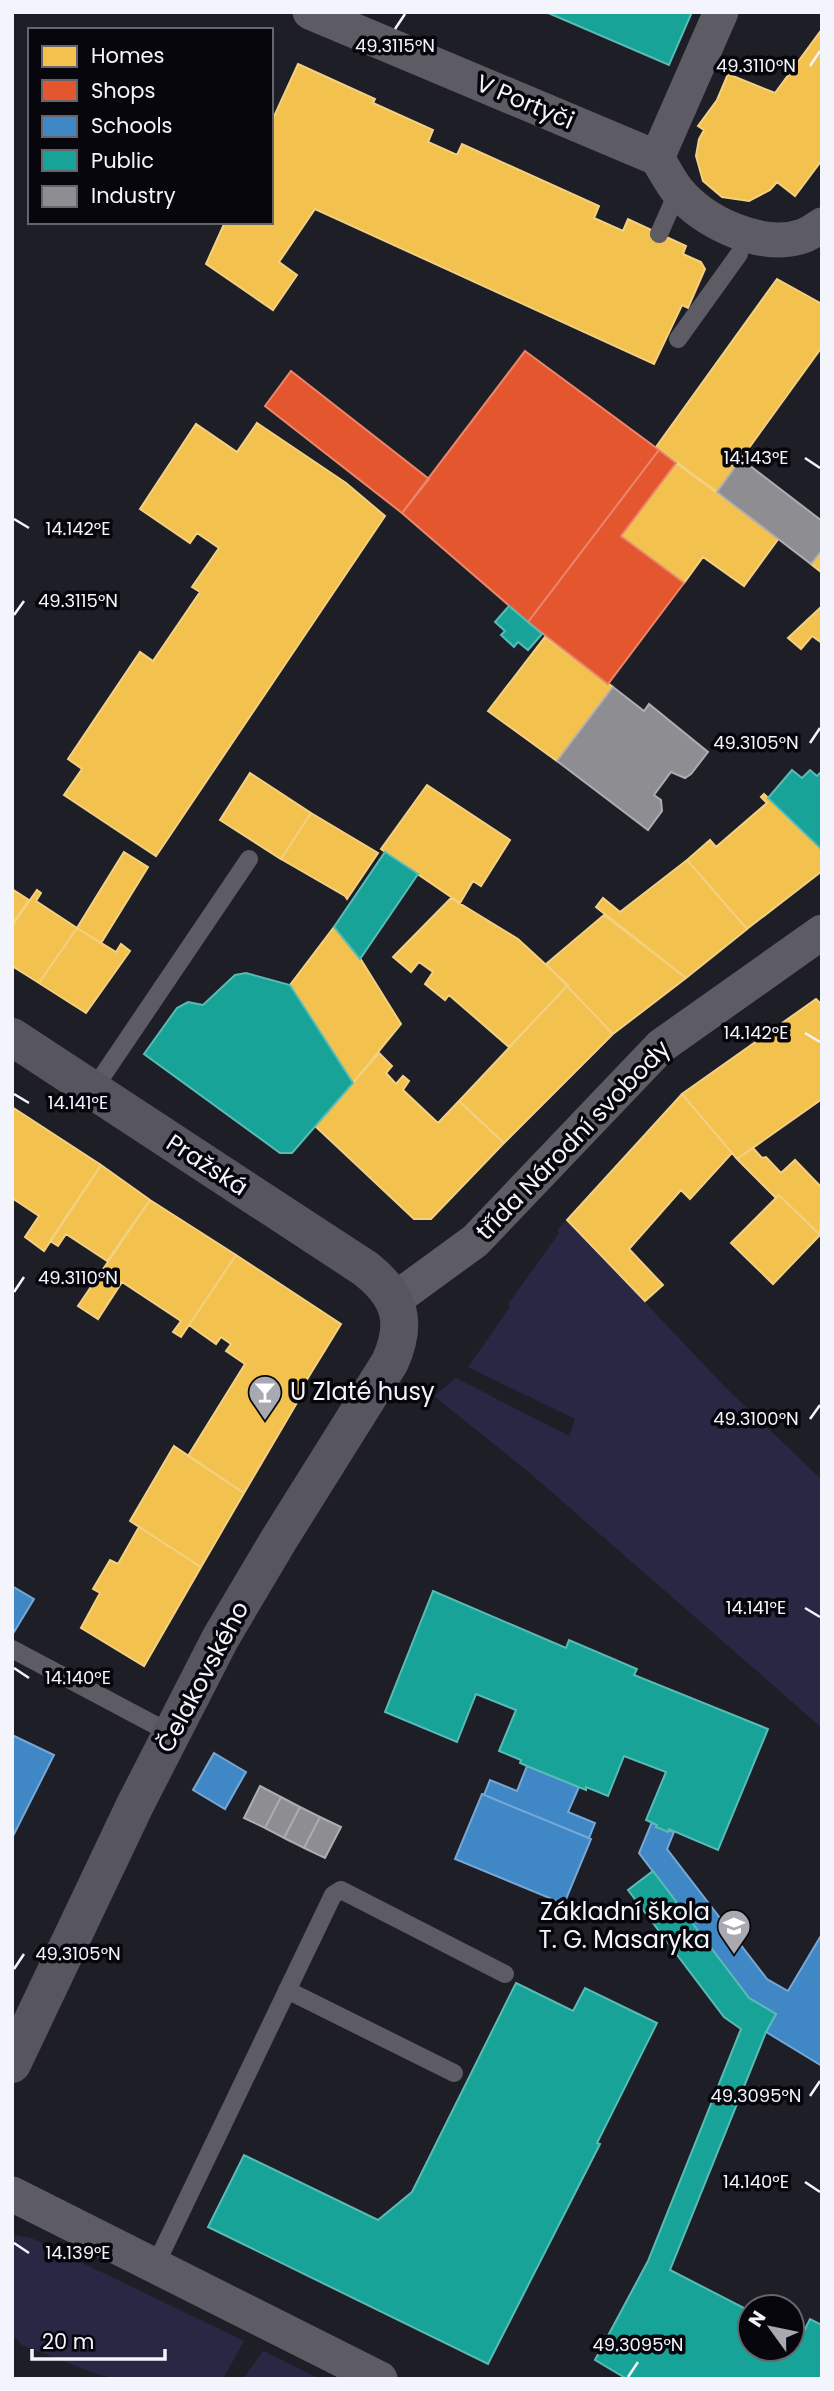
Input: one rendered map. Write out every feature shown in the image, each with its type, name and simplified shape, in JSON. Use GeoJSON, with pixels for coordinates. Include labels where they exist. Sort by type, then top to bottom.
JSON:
{"type":"FeatureCollection","features":[{"type":"Feature","properties":{"kind":"main road","name":"Pražská"},"geometry":{"type":"LineString","coordinates":[[12,1037],[366,1269],[385,1286],[394,1300]]}},
{"type":"Feature","properties":{"kind":"main road","name":"Čelakovského"},"geometry":{"type":"LineString","coordinates":[[12,2064],[135,1805],[227,1628],[390,1362],[397,1347],[401,1321],[394,1300]]}},
{"type":"Feature","properties":{"kind":"street"},"geometry":{"type":"LineString","coordinates":[[721,12],[657,158],[678,191],[711,219],[753,238],[775,240],[804,236],[822,225]]}},
{"type":"Feature","properties":{"kind":"street","name":"V Portyči"},"geometry":{"type":"LineString","coordinates":[[314,13],[657,158]]}},
{"type":"Feature","properties":{"kind":"street","name":"třída Národní svobody"},"geometry":{"type":"LineString","coordinates":[[394,1300],[475,1241],[661,1046],[822,932]]}},
{"type":"Feature","properties":{"kind":"street"},"geometry":{"type":"LineString","coordinates":[[12,2194],[380,2379]]}},
{"type":"Feature","properties":{"kind":"lane"},"geometry":{"type":"LineString","coordinates":[[659,234],[678,191]]}},
{"type":"Feature","properties":{"kind":"lane"},"geometry":{"type":"LineString","coordinates":[[678,339],[739,254]]}},
{"type":"Feature","properties":{"kind":"lane"},"geometry":{"type":"LineString","coordinates":[[93,1090],[249,859]]}},
{"type":"Feature","properties":{"kind":"lane"},"geometry":{"type":"LineString","coordinates":[[12,1649],[172,1734]]}},
{"type":"Feature","properties":{"kind":"lane"},"geometry":{"type":"LineString","coordinates":[[155,2266],[327,1906],[341,1890],[505,1974]]}},
{"type":"Feature","properties":{"kind":"lane"},"geometry":{"type":"LineString","coordinates":[[287,1990],[454,2073]]}},
{"type":"Feature","properties":{"kind":"shaded area"},"geometry":{"type":"Polygon","coordinates":[[[567,1220],[726,1388],[822,1480],[822,1728],[531,1474],[434,1396],[456,1378],[569,1436],[575,1419],[468,1367],[510,1307],[508,1304],[559,1233],[557,1230],[567,1220]]]}},
{"type":"Feature","properties":{"kind":"shaded area"},"geometry":{"type":"Polygon","coordinates":[[[12,2222],[14,2235],[31,2238],[244,2341],[223,2379],[119,2379],[99,2375],[22,2345],[12,2334],[12,2222]]]}},
{"type":"Feature","properties":{"kind":"shaded area"},"geometry":{"type":"Polygon","coordinates":[[[263,2351],[320,2379],[243,2379],[263,2351]]]}},
{"type":"Feature","properties":{"kind":"building: Homes"},"geometry":{"type":"Polygon","coordinates":[[[822,29],[822,160],[795,196],[777,182],[770,190],[749,201],[722,197],[703,181],[696,156],[699,139],[704,130],[698,126],[717,100],[728,74],[775,93],[822,29]]]}},
{"type":"Feature","properties":{"kind":"building: Homes"},"geometry":{"type":"Polygon","coordinates":[[[298,64],[375,99],[373,103],[433,130],[428,142],[457,155],[462,144],[599,206],[594,218],[623,231],[628,219],[686,246],[683,254],[701,262],[705,269],[688,308],[682,305],[654,364],[315,209],[279,262],[297,275],[273,310],[206,264],[224,224],[273,224],[273,119],[298,64]]]}},
{"type":"Feature","properties":{"kind":"building: Homes"},"geometry":{"type":"Polygon","coordinates":[[[777,279],[822,304],[822,347],[717,492],[656,447],[777,279]]]}},
{"type":"Feature","properties":{"kind":"building: Homes"},"geometry":{"type":"Polygon","coordinates":[[[257,423],[346,483],[385,516],[156,856],[64,795],[82,769],[68,759],[140,652],[153,661],[200,592],[192,587],[219,548],[197,533],[190,543],[140,509],[196,424],[237,452],[257,423]]]}},
{"type":"Feature","properties":{"kind":"building: Homes"},"geometry":{"type":"Polygon","coordinates":[[[676,463],[779,538],[744,586],[703,557],[684,583],[621,536],[676,463]]]}},
{"type":"Feature","properties":{"kind":"building: Homes"},"geometry":{"type":"Polygon","coordinates":[[[822,550],[822,573],[811,564],[822,550]]]}},
{"type":"Feature","properties":{"kind":"building: Homes"},"geometry":{"type":"Polygon","coordinates":[[[822,606],[822,643],[812,636],[801,649],[788,638],[822,606]]]}},
{"type":"Feature","properties":{"kind":"building: Homes"},"geometry":{"type":"Polygon","coordinates":[[[545,637],[613,687],[557,761],[488,711],[545,637]]]}},
{"type":"Feature","properties":{"kind":"building: Homes"},"geometry":{"type":"Polygon","coordinates":[[[250,773],[311,813],[281,859],[220,820],[250,773]]]}},
{"type":"Feature","properties":{"kind":"building: Homes"},"geometry":{"type":"Polygon","coordinates":[[[427,785],[510,840],[481,886],[473,881],[460,903],[381,849],[427,785]]]}},
{"type":"Feature","properties":{"kind":"building: Homes"},"geometry":{"type":"Polygon","coordinates":[[[764,794],[822,850],[822,871],[747,929],[687,860],[710,840],[716,847],[767,803],[761,797],[764,794]]]}},
{"type":"Feature","properties":{"kind":"building: Homes"},"geometry":{"type":"Polygon","coordinates":[[[311,813],[378,853],[347,899],[281,859],[311,813]]]}},
{"type":"Feature","properties":{"kind":"building: Homes"},"geometry":{"type":"Polygon","coordinates":[[[124,852],[148,867],[101,943],[77,928],[124,852]]]}},
{"type":"Feature","properties":{"kind":"building: Homes"},"geometry":{"type":"Polygon","coordinates":[[[687,860],[747,929],[686,978],[596,907],[603,898],[620,912],[687,860]]]}},
{"type":"Feature","properties":{"kind":"building: Homes"},"geometry":{"type":"Polygon","coordinates":[[[12,889],[29,900],[12,925],[12,889]]]}},
{"type":"Feature","properties":{"kind":"building: Homes"},"geometry":{"type":"Polygon","coordinates":[[[37,890],[41,893],[36,901],[77,928],[39,983],[12,966],[12,926],[37,890]]]}},
{"type":"Feature","properties":{"kind":"building: Homes"},"geometry":{"type":"Polygon","coordinates":[[[451,898],[518,939],[568,985],[509,1047],[449,995],[445,1000],[425,984],[433,972],[419,962],[411,972],[393,957],[451,898]]]}},
{"type":"Feature","properties":{"kind":"building: Homes"},"geometry":{"type":"Polygon","coordinates":[[[604,915],[686,978],[613,1034],[546,964],[604,915]]]}},
{"type":"Feature","properties":{"kind":"building: Homes"},"geometry":{"type":"Polygon","coordinates":[[[334,927],[355,950],[401,1024],[353,1083],[290,985],[334,927]]]}},
{"type":"Feature","properties":{"kind":"building: Homes"},"geometry":{"type":"Polygon","coordinates":[[[77,928],[116,952],[121,944],[130,951],[86,1013],[39,983],[77,928]]]}},
{"type":"Feature","properties":{"kind":"building: Homes"},"geometry":{"type":"Polygon","coordinates":[[[567,986],[613,1034],[504,1143],[459,1101],[567,986]]]}},
{"type":"Feature","properties":{"kind":"building: Homes"},"geometry":{"type":"Polygon","coordinates":[[[816,999],[822,1005],[822,1099],[737,1159],[682,1094],[816,999]]]}},
{"type":"Feature","properties":{"kind":"building: Homes"},"geometry":{"type":"Polygon","coordinates":[[[379,1053],[392,1066],[386,1073],[396,1084],[403,1076],[409,1081],[403,1090],[438,1123],[459,1101],[504,1143],[431,1219],[414,1219],[315,1126],[379,1053]]]}},
{"type":"Feature","properties":{"kind":"building: Homes"},"geometry":{"type":"Polygon","coordinates":[[[682,1094],[732,1153],[690,1199],[681,1190],[629,1249],[663,1285],[645,1301],[567,1220],[682,1094]]]}},
{"type":"Feature","properties":{"kind":"building: Homes"},"geometry":{"type":"Polygon","coordinates":[[[12,1107],[101,1165],[44,1251],[25,1237],[39,1216],[12,1198],[12,1107]]]}},
{"type":"Feature","properties":{"kind":"building: Homes"},"geometry":{"type":"Polygon","coordinates":[[[753,1148],[781,1173],[795,1160],[822,1188],[820,1235],[779,1195],[775,1197],[737,1159],[753,1148]]]}},
{"type":"Feature","properties":{"kind":"building: Homes"},"geometry":{"type":"Polygon","coordinates":[[[101,1165],[150,1200],[107,1261],[66,1234],[58,1246],[50,1241],[101,1165]]]}},
{"type":"Feature","properties":{"kind":"building: Homes"},"geometry":{"type":"Polygon","coordinates":[[[779,1195],[820,1235],[773,1284],[731,1243],[779,1195]]]}},
{"type":"Feature","properties":{"kind":"building: Homes"},"geometry":{"type":"Polygon","coordinates":[[[150,1200],[236,1255],[181,1337],[173,1332],[181,1321],[122,1282],[98,1319],[78,1306],[150,1200]]]}},
{"type":"Feature","properties":{"kind":"building: Homes"},"geometry":{"type":"Polygon","coordinates":[[[236,1255],[341,1324],[244,1493],[188,1456],[245,1364],[226,1351],[231,1344],[221,1337],[216,1344],[189,1325],[236,1255]]]}},
{"type":"Feature","properties":{"kind":"building: Homes"},"geometry":{"type":"Polygon","coordinates":[[[174,1446],[244,1493],[201,1567],[130,1521],[174,1446]]]}},
{"type":"Feature","properties":{"kind":"building: Homes"},"geometry":{"type":"Polygon","coordinates":[[[139,1527],[201,1567],[144,1666],[81,1628],[100,1593],[93,1589],[110,1560],[118,1564],[139,1527]]]}},
{"type":"Feature","properties":{"kind":"building: Shops"},"geometry":{"type":"Polygon","coordinates":[[[525,351],[659,450],[528,622],[402,513],[525,351]]]}},
{"type":"Feature","properties":{"kind":"building: Shops"},"geometry":{"type":"Polygon","coordinates":[[[291,371],[429,479],[402,513],[265,406],[291,371]]]}},
{"type":"Feature","properties":{"kind":"building: Shops"},"geometry":{"type":"Polygon","coordinates":[[[659,450],[676,463],[621,536],[684,583],[608,684],[528,622],[659,450]]]}},
{"type":"Feature","properties":{"kind":"building: Schools"},"geometry":{"type":"Polygon","coordinates":[[[12,1586],[34,1599],[14,1632],[12,1631],[12,1586]]]}},
{"type":"Feature","properties":{"kind":"building: Schools"},"geometry":{"type":"Polygon","coordinates":[[[12,1735],[54,1755],[12,1838],[12,1735]]]}},
{"type":"Feature","properties":{"kind":"building: Schools"},"geometry":{"type":"Polygon","coordinates":[[[214,1753],[246,1772],[225,1809],[193,1790],[214,1753]]]}},
{"type":"Feature","properties":{"kind":"building: Schools"},"geometry":{"type":"Polygon","coordinates":[[[527,1766],[579,1787],[568,1812],[595,1823],[589,1838],[484,1795],[490,1780],[517,1791],[527,1766]]]}},
{"type":"Feature","properties":{"kind":"building: Schools"},"geometry":{"type":"Polygon","coordinates":[[[482,1794],[591,1839],[564,1904],[455,1859],[482,1794]]]}},
{"type":"Feature","properties":{"kind":"building: Schools","name":"Základní škola T. G. Masaryka"},"geometry":{"type":"Polygon","coordinates":[[[652,1822],[656,1827],[674,1832],[667,1849],[767,1979],[788,1991],[822,1934],[822,2066],[766,2032],[776,2014],[749,1998],[639,1853],[652,1822]]]}},
{"type":"Feature","properties":{"kind":"building: Public"},"geometry":{"type":"Polygon","coordinates":[[[546,12],[692,12],[669,65],[546,12]]]}},
{"type":"Feature","properties":{"kind":"building: Public"},"geometry":{"type":"Polygon","coordinates":[[[509,606],[542,634],[528,650],[518,642],[514,647],[501,635],[505,631],[495,622],[509,606]]]}},
{"type":"Feature","properties":{"kind":"building: Public"},"geometry":{"type":"Polygon","coordinates":[[[792,770],[802,778],[810,770],[817,776],[822,771],[822,850],[768,798],[792,770]]]}},
{"type":"Feature","properties":{"kind":"building: Public"},"geometry":{"type":"Polygon","coordinates":[[[385,852],[418,874],[360,959],[334,927],[385,852]]]}},
{"type":"Feature","properties":{"kind":"building: Public"},"geometry":{"type":"Polygon","coordinates":[[[246,973],[290,985],[353,1083],[292,1153],[280,1153],[144,1054],[177,1008],[188,1002],[203,1005],[235,975],[246,973]]]}},
{"type":"Feature","properties":{"kind":"building: Public"},"geometry":{"type":"Polygon","coordinates":[[[433,1591],[566,1648],[569,1640],[637,1669],[634,1675],[768,1729],[718,1850],[669,1829],[668,1832],[656,1827],[657,1825],[646,1820],[666,1772],[624,1756],[608,1796],[527,1766],[520,1763],[521,1760],[499,1751],[516,1710],[476,1694],[457,1742],[385,1712],[433,1591]]]}},
{"type":"Feature","properties":{"kind":"building: Public"},"geometry":{"type":"Polygon","coordinates":[[[653,1871],[749,1998],[776,2014],[766,2032],[670,2270],[736,2304],[736,2363],[806,2363],[806,2327],[810,2319],[822,2325],[822,2379],[627,2379],[595,2360],[648,2261],[741,2029],[724,2017],[628,1890],[653,1871]]]}},
{"type":"Feature","properties":{"kind":"building: Public"},"geometry":{"type":"Polygon","coordinates":[[[516,1983],[573,2011],[585,1988],[657,2023],[597,2143],[600,2144],[488,2364],[208,2227],[244,2155],[378,2220],[412,2192],[516,1983]]]}},
{"type":"Feature","properties":{"kind":"building: Industry"},"geometry":{"type":"Polygon","coordinates":[[[741,459],[822,521],[822,550],[811,564],[717,492],[741,459]]]}},
{"type":"Feature","properties":{"kind":"building: Industry"},"geometry":{"type":"Polygon","coordinates":[[[613,687],[644,711],[649,704],[708,752],[685,778],[671,772],[654,795],[661,800],[662,811],[648,830],[557,761],[613,687]]]}},
{"type":"Feature","properties":{"kind":"building: Industry"},"geometry":{"type":"Polygon","coordinates":[[[260,1786],[281,1797],[265,1828],[244,1818],[260,1786]]]}},
{"type":"Feature","properties":{"kind":"building: Industry"},"geometry":{"type":"Polygon","coordinates":[[[281,1797],[300,1807],[284,1838],[265,1828],[281,1797]]]}},
{"type":"Feature","properties":{"kind":"building: Industry"},"geometry":{"type":"Polygon","coordinates":[[[300,1807],[320,1817],[304,1848],[284,1838],[300,1807]]]}},
{"type":"Feature","properties":{"kind":"building: Industry"},"geometry":{"type":"Polygon","coordinates":[[[320,1817],[341,1827],[325,1858],[304,1848],[320,1817]]]}},
{"type":"Feature","properties":{"kind":"place","name":"U Zlaté husy"},"geometry":{"type":"Point","coordinates":[265,1422]}},
{"type":"Feature","properties":{"kind":"place","name":"Základní škola T. G. Masaryka"},"geometry":{"type":"Point","coordinates":[734,1956]}}]}
